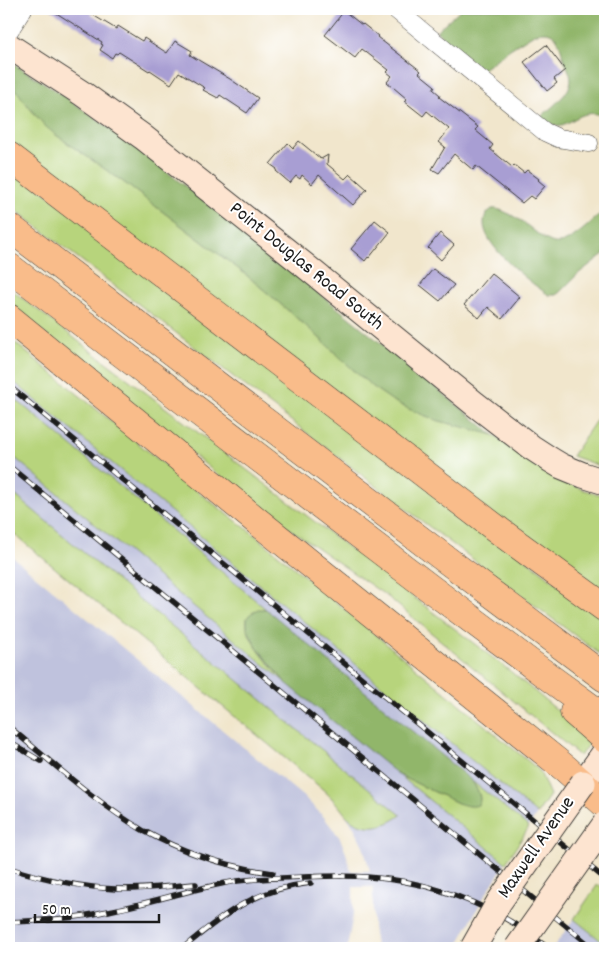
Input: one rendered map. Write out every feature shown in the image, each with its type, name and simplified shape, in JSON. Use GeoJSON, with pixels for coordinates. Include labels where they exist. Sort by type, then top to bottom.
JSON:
{"type":"FeatureCollection","features":[{"type":"Feature","properties":{"kind":"highway"},"geometry":{"type":"LineString","coordinates":[[9,156],[508,538],[605,608]]}},
{"type":"Feature","properties":{"kind":"highway"},"geometry":{"type":"LineString","coordinates":[[9,226],[440,555],[605,678]]}},
{"type":"Feature","properties":{"kind":"highway"},"geometry":{"type":"LineString","coordinates":[[9,267],[431,589],[605,718]]}},
{"type":"Feature","properties":{"kind":"highway"},"geometry":{"type":"LineString","coordinates":[[9,318],[582,783],[605,804]]}},
{"type":"Feature","properties":{"kind":"highway"},"geometry":{"type":"LineString","coordinates":[[431,589],[605,739]]}},
{"type":"Feature","properties":{"kind":"street"},"geometry":{"type":"LineString","coordinates":[[9,31],[23,9]]}},
{"type":"Feature","properties":{"kind":"street"},"geometry":{"type":"LineString","coordinates":[[395,9],[545,132],[558,138],[589,143]]}},
{"type":"Feature","properties":{"kind":"street","name":"Point Douglas Road South"},"geometry":{"type":"LineString","coordinates":[[9,46],[83,94],[143,137],[530,447],[561,466],[605,482]]}},
{"type":"Feature","properties":{"kind":"street","name":"Maxwell Avenue"},"geometry":{"type":"LineString","coordinates":[[473,948],[500,902],[605,752]]}},
{"type":"Feature","properties":{"kind":"street","name":"Maxwell Avenue"},"geometry":{"type":"LineString","coordinates":[[517,948],[605,824]]}},
{"type":"Feature","properties":{"kind":"shaded area"},"geometry":{"type":"Polygon","coordinates":[[[9,378],[537,814],[482,900],[456,948],[376,948],[373,927],[373,887],[353,887],[353,915],[347,948],[9,948],[9,554],[306,799],[323,816],[340,838],[351,871],[370,871],[363,846],[354,827],[327,793],[9,530],[9,378]]]}},
{"type":"Feature","properties":{"kind":"shaded area"},"geometry":{"type":"Polygon","coordinates":[[[574,919],[605,944],[605,948],[553,948],[574,919]]]}},
{"type":"Feature","properties":{"kind":"green space"},"geometry":{"type":"Polygon","coordinates":[[[461,9],[605,9],[605,117],[588,114],[563,124],[557,125],[547,122],[541,117],[565,94],[571,81],[556,37],[548,32],[534,34],[482,70],[436,31],[461,9]]]}},
{"type":"Feature","properties":{"kind":"green space"},"geometry":{"type":"Polygon","coordinates":[[[9,61],[70,100],[158,165],[494,435],[436,420],[393,401],[377,390],[244,273],[122,181],[45,126],[9,79],[9,61]]]}},
{"type":"Feature","properties":{"kind":"green space"},"geometry":{"type":"Polygon","coordinates":[[[9,79],[35,115],[56,135],[122,181],[244,273],[377,390],[393,401],[436,420],[494,435],[533,465],[552,476],[584,490],[605,496],[605,599],[9,150],[9,79]]]}},
{"type":"Feature","properties":{"kind":"green space"},"geometry":{"type":"Polygon","coordinates":[[[9,165],[605,620],[605,658],[431,528],[9,205],[9,165]]]}},
{"type":"Feature","properties":{"kind":"green space"},"geometry":{"type":"Polygon","coordinates":[[[492,209],[500,210],[513,216],[545,239],[557,243],[570,239],[605,209],[605,253],[578,274],[556,295],[549,295],[515,269],[492,243],[485,230],[485,219],[492,209]]]}},
{"type":"Feature","properties":{"kind":"green space"},"geometry":{"type":"Polygon","coordinates":[[[9,288],[510,671],[592,739],[580,756],[388,597],[254,504],[9,305],[9,288]]]}},
{"type":"Feature","properties":{"kind":"green space"},"geometry":{"type":"Polygon","coordinates":[[[9,338],[198,492],[251,532],[539,770],[550,795],[537,814],[9,378],[9,338]]]}},
{"type":"Feature","properties":{"kind":"green space"},"geometry":{"type":"Polygon","coordinates":[[[9,394],[266,609],[262,609],[247,618],[247,626],[254,644],[285,682],[9,453],[9,394]]]}},
{"type":"Feature","properties":{"kind":"green space"},"geometry":{"type":"Polygon","coordinates":[[[605,407],[605,468],[572,456],[605,407]]]}},
{"type":"Feature","properties":{"kind":"green space"},"geometry":{"type":"Polygon","coordinates":[[[9,490],[401,815],[389,822],[376,826],[356,823],[346,816],[331,797],[320,787],[9,530],[9,490]]]}},
{"type":"Feature","properties":{"kind":"green space"},"geometry":{"type":"Polygon","coordinates":[[[258,609],[266,609],[472,781],[479,794],[479,803],[473,806],[458,803],[399,775],[285,682],[256,646],[247,628],[247,618],[258,609]]]}},
{"type":"Feature","properties":{"kind":"green space"},"geometry":{"type":"Polygon","coordinates":[[[399,775],[458,803],[478,805],[480,796],[472,781],[529,827],[506,863],[399,775]]]}},
{"type":"Feature","properties":{"kind":"green space"},"geometry":{"type":"Polygon","coordinates":[[[598,884],[605,890],[605,944],[574,919],[598,884]]]}},
{"type":"Feature","properties":{"kind":"building"},"geometry":{"type":"Polygon","coordinates":[[[50,9],[94,9],[91,14],[116,29],[118,26],[142,41],[144,38],[167,53],[175,41],[192,51],[190,55],[258,98],[247,113],[220,95],[218,98],[203,90],[205,88],[179,72],[171,84],[119,52],[115,53],[112,58],[100,50],[103,45],[101,44],[102,42],[50,9]]]}},
{"type":"Feature","properties":{"kind":"building"},"geometry":{"type":"Polygon","coordinates":[[[344,11],[421,71],[419,73],[435,86],[433,89],[440,95],[439,97],[478,127],[475,130],[493,145],[490,149],[512,167],[514,165],[524,173],[527,170],[539,179],[545,186],[534,199],[530,196],[522,203],[476,166],[473,170],[454,154],[439,173],[432,169],[445,147],[439,142],[449,129],[427,111],[423,116],[404,101],[407,99],[387,82],[392,76],[387,72],[389,70],[362,49],[355,58],[325,35],[344,11]]]}},
{"type":"Feature","properties":{"kind":"building"},"geometry":{"type":"Polygon","coordinates":[[[546,45],[565,70],[554,79],[557,83],[547,91],[524,62],[546,45]]]}},
{"type":"Feature","properties":{"kind":"building"},"geometry":{"type":"Polygon","coordinates":[[[299,141],[321,159],[328,155],[327,164],[345,179],[350,174],[367,189],[353,205],[319,175],[312,184],[302,175],[300,179],[296,176],[290,183],[270,164],[288,143],[293,148],[299,141]]]}},
{"type":"Feature","properties":{"kind":"building"},"geometry":{"type":"Polygon","coordinates":[[[375,220],[390,232],[365,261],[351,249],[375,220]]]}},
{"type":"Feature","properties":{"kind":"building"},"geometry":{"type":"Polygon","coordinates":[[[440,233],[454,245],[441,260],[428,248],[440,233]]]}},
{"type":"Feature","properties":{"kind":"building"},"geometry":{"type":"Polygon","coordinates":[[[433,269],[454,285],[440,301],[420,285],[433,269]]]}},
{"type":"Feature","properties":{"kind":"building"},"geometry":{"type":"Polygon","coordinates":[[[491,273],[520,297],[502,319],[488,307],[479,318],[464,305],[491,273]]]}},
{"type":"Feature","properties":{"kind":"railway"},"geometry":{"type":"LineString","coordinates":[[9,386],[605,879]]}},
{"type":"Feature","properties":{"kind":"railway"},"geometry":{"type":"LineString","coordinates":[[9,466],[593,948]]}},
{"type":"Feature","properties":{"kind":"railway"},"geometry":{"type":"LineString","coordinates":[[9,727],[91,795],[144,831],[175,846],[207,858],[239,867],[273,873]]}},
{"type":"Feature","properties":{"kind":"railway"},"geometry":{"type":"LineString","coordinates":[[9,742],[41,761]]}},
{"type":"Feature","properties":{"kind":"railway"},"geometry":{"type":"LineString","coordinates":[[9,868],[61,882],[101,888],[135,889],[196,884]]}},
{"type":"Feature","properties":{"kind":"railway"},"geometry":{"type":"LineString","coordinates":[[9,922],[56,919],[91,914],[133,906],[231,882],[262,879],[356,876],[404,882],[440,890],[493,912],[524,930],[548,948]]}},
{"type":"Feature","properties":{"kind":"railway"},"geometry":{"type":"LineString","coordinates":[[183,948],[212,924],[241,905],[273,891],[311,883]]}}]}
